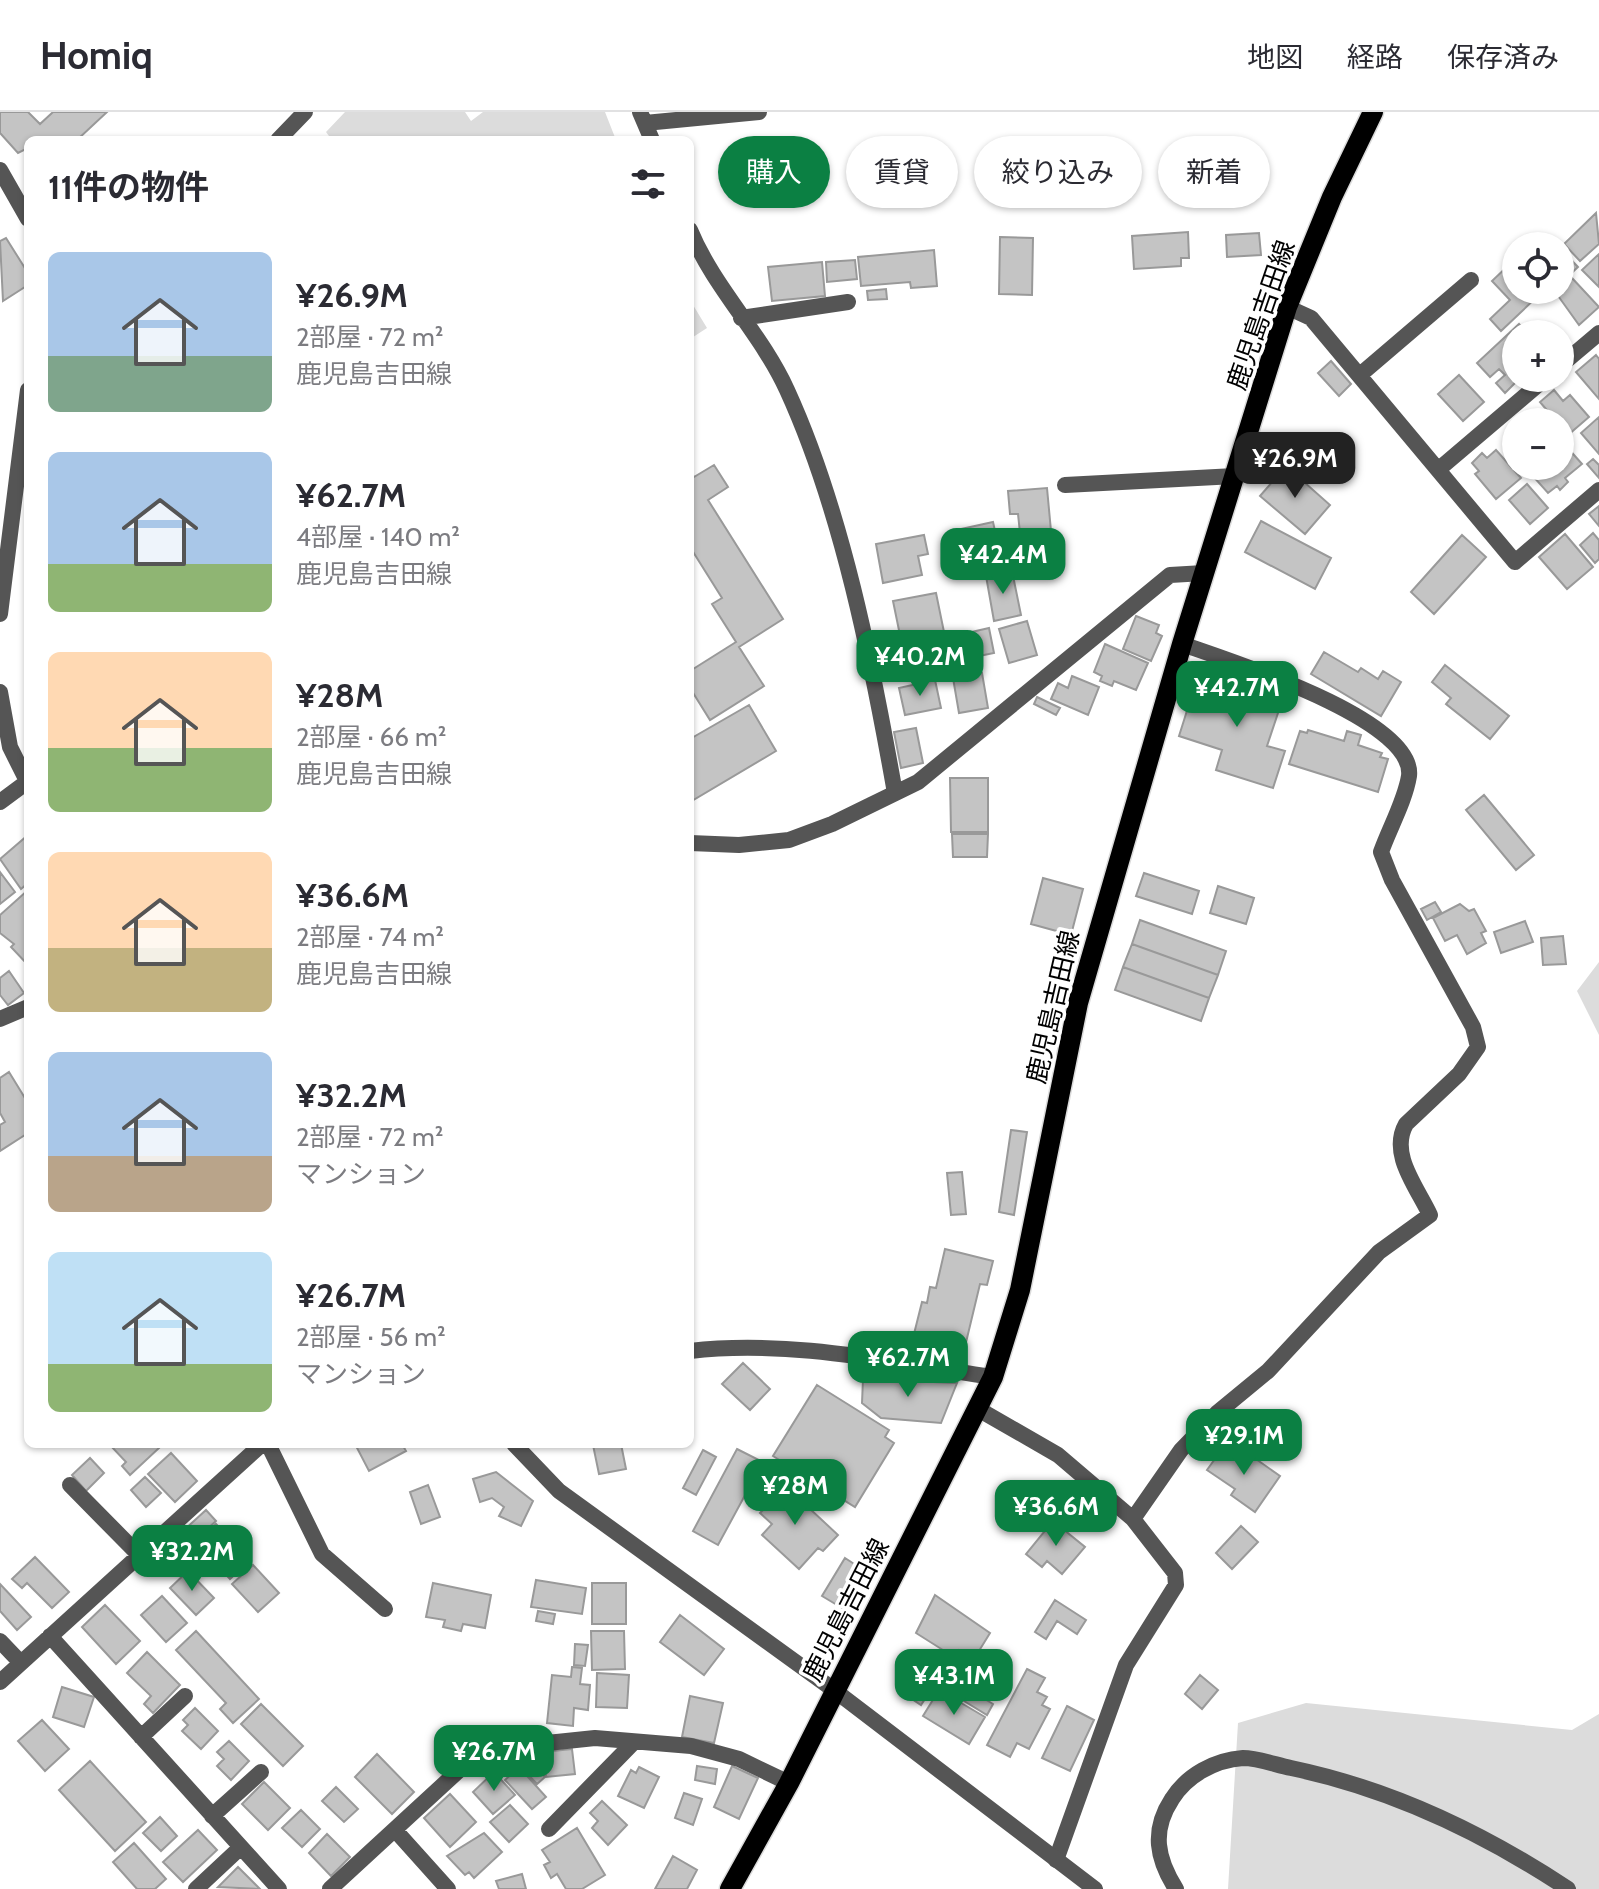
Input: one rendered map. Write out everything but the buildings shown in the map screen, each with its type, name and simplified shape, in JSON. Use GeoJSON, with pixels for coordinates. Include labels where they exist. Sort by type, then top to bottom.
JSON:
{"type":"FeatureCollection","features":[{"type":"Feature","properties":{"kind":"main road","name":"鹿児島吉田線"},"geometry":{"type":"LineString","coordinates":[[730,1889],[789,1783],[993,1377],[1020,1290],[1078,1003],[1182,644],[1287,307],[1332,197],[1373,112]]}},
{"type":"Feature","properties":{"kind":"street"},"geometry":{"type":"LineString","coordinates":[[282,136],[305,112]]}},
{"type":"Feature","properties":{"kind":"street"},"geometry":{"type":"LineString","coordinates":[[650,136],[643,117],[759,112]]}},
{"type":"Feature","properties":{"kind":"street"},"geometry":{"type":"LineString","coordinates":[[0,170],[24,212]]}},
{"type":"Feature","properties":{"kind":"street"},"geometry":{"type":"LineString","coordinates":[[694,240],[702,259],[786,386],[818,462],[880,712],[895,793]]}},
{"type":"Feature","properties":{"kind":"street"},"geometry":{"type":"LineString","coordinates":[[1361,374],[1471,280]]}},
{"type":"Feature","properties":{"kind":"street"},"geometry":{"type":"LineString","coordinates":[[741,318],[848,302]]}},
{"type":"Feature","properties":{"kind":"street"},"geometry":{"type":"LineString","coordinates":[[1287,307],[1311,318],[1361,374],[1515,562],[1599,490]]}},
{"type":"Feature","properties":{"kind":"street"},"geometry":{"type":"LineString","coordinates":[[1574,354],[1599,333]]}},
{"type":"Feature","properties":{"kind":"street"},"geometry":{"type":"LineString","coordinates":[[1439,469],[1530,392]]}},
{"type":"Feature","properties":{"kind":"street"},"geometry":{"type":"LineString","coordinates":[[0,614],[24,422]]}},
{"type":"Feature","properties":{"kind":"street"},"geometry":{"type":"LineString","coordinates":[[1065,485],[1235,476]]}},
{"type":"Feature","properties":{"kind":"street"},"geometry":{"type":"LineString","coordinates":[[694,843],[739,845],[789,840],[918,782],[1170,575],[1204,573]]}},
{"type":"Feature","properties":{"kind":"street"},"geometry":{"type":"LineString","coordinates":[[1133,1519],[1181,1450],[1217,1413],[1268,1371],[1379,1252],[1430,1215],[1399,1151],[1400,1135],[1406,1124],[1465,1067],[1478,1047],[1473,1027],[1392,880],[1381,852],[1409,775],[1405,756],[1391,737],[1368,722],[1278,678],[1182,644]]}},
{"type":"Feature","properties":{"kind":"street"},"geometry":{"type":"LineString","coordinates":[[0,692],[10,747],[24,775]]}},
{"type":"Feature","properties":{"kind":"street"},"geometry":{"type":"LineString","coordinates":[[0,802],[24,786]]}},
{"type":"Feature","properties":{"kind":"street"},"geometry":{"type":"LineString","coordinates":[[0,1019],[24,1009]]}},
{"type":"Feature","properties":{"kind":"street"},"geometry":{"type":"LineString","coordinates":[[694,1351],[764,1347],[804,1350],[993,1377]]}},
{"type":"Feature","properties":{"kind":"street"},"geometry":{"type":"LineString","coordinates":[[978,1409],[1058,1455],[1133,1519],[1175,1573],[1176,1585],[1126,1665],[1056,1860]]}},
{"type":"Feature","properties":{"kind":"street"},"geometry":{"type":"LineString","coordinates":[[0,1682],[260,1448]]}},
{"type":"Feature","properties":{"kind":"street"},"geometry":{"type":"LineString","coordinates":[[267,1448],[322,1554],[385,1609]]}},
{"type":"Feature","properties":{"kind":"street"},"geometry":{"type":"LineString","coordinates":[[518,1448],[559,1491],[834,1690],[1095,1889]]}},
{"type":"Feature","properties":{"kind":"street"},"geometry":{"type":"LineString","coordinates":[[70,1485],[139,1555]]}},
{"type":"Feature","properties":{"kind":"street"},"geometry":{"type":"LineString","coordinates":[[50,1636],[279,1889]]}},
{"type":"Feature","properties":{"kind":"street"},"geometry":{"type":"LineString","coordinates":[[0,1641],[21,1663]]}},
{"type":"Feature","properties":{"kind":"street"},"geometry":{"type":"LineString","coordinates":[[141,1737],[185,1696]]}},
{"type":"Feature","properties":{"kind":"street"},"geometry":{"type":"LineString","coordinates":[[330,1889],[481,1750],[595,1738],[691,1746],[739,1759],[789,1783]]}},
{"type":"Feature","properties":{"kind":"street"},"geometry":{"type":"LineString","coordinates":[[549,1829],[634,1742]]}},
{"type":"Feature","properties":{"kind":"street"},"geometry":{"type":"LineString","coordinates":[[1176,1889],[1160,1864],[1162,1814],[1176,1792],[1195,1775],[1214,1764],[1245,1758],[1340,1778],[1398,1798],[1518,1854],[1568,1889]]}},
{"type":"Feature","properties":{"kind":"street"},"geometry":{"type":"LineString","coordinates":[[212,1816],[261,1772]]}},
{"type":"Feature","properties":{"kind":"street"},"geometry":{"type":"LineString","coordinates":[[395,1830],[448,1889]]}},
{"type":"Feature","properties":{"kind":"street"},"geometry":{"type":"LineString","coordinates":[[196,1889],[241,1847]]}},
{"type":"Feature","properties":{"kind":"shaded area"},"geometry":{"type":"Polygon","coordinates":[[[345,112],[465,112],[471,121],[483,112],[605,112],[614,136],[329,136],[326,132],[345,112]]]}},
{"type":"Feature","properties":{"kind":"shaded area"},"geometry":{"type":"Polygon","coordinates":[[[694,307],[707,328],[694,336],[694,307]]]}},
{"type":"Feature","properties":{"kind":"shaded area"},"geometry":{"type":"Polygon","coordinates":[[[1599,962],[1599,1035],[1577,991],[1599,962]]]}},
{"type":"Feature","properties":{"kind":"shaded area"},"geometry":{"type":"Polygon","coordinates":[[[1306,1703],[1572,1730],[1599,1714],[1599,1889],[1228,1889],[1238,1723],[1306,1703]]]}}]}
